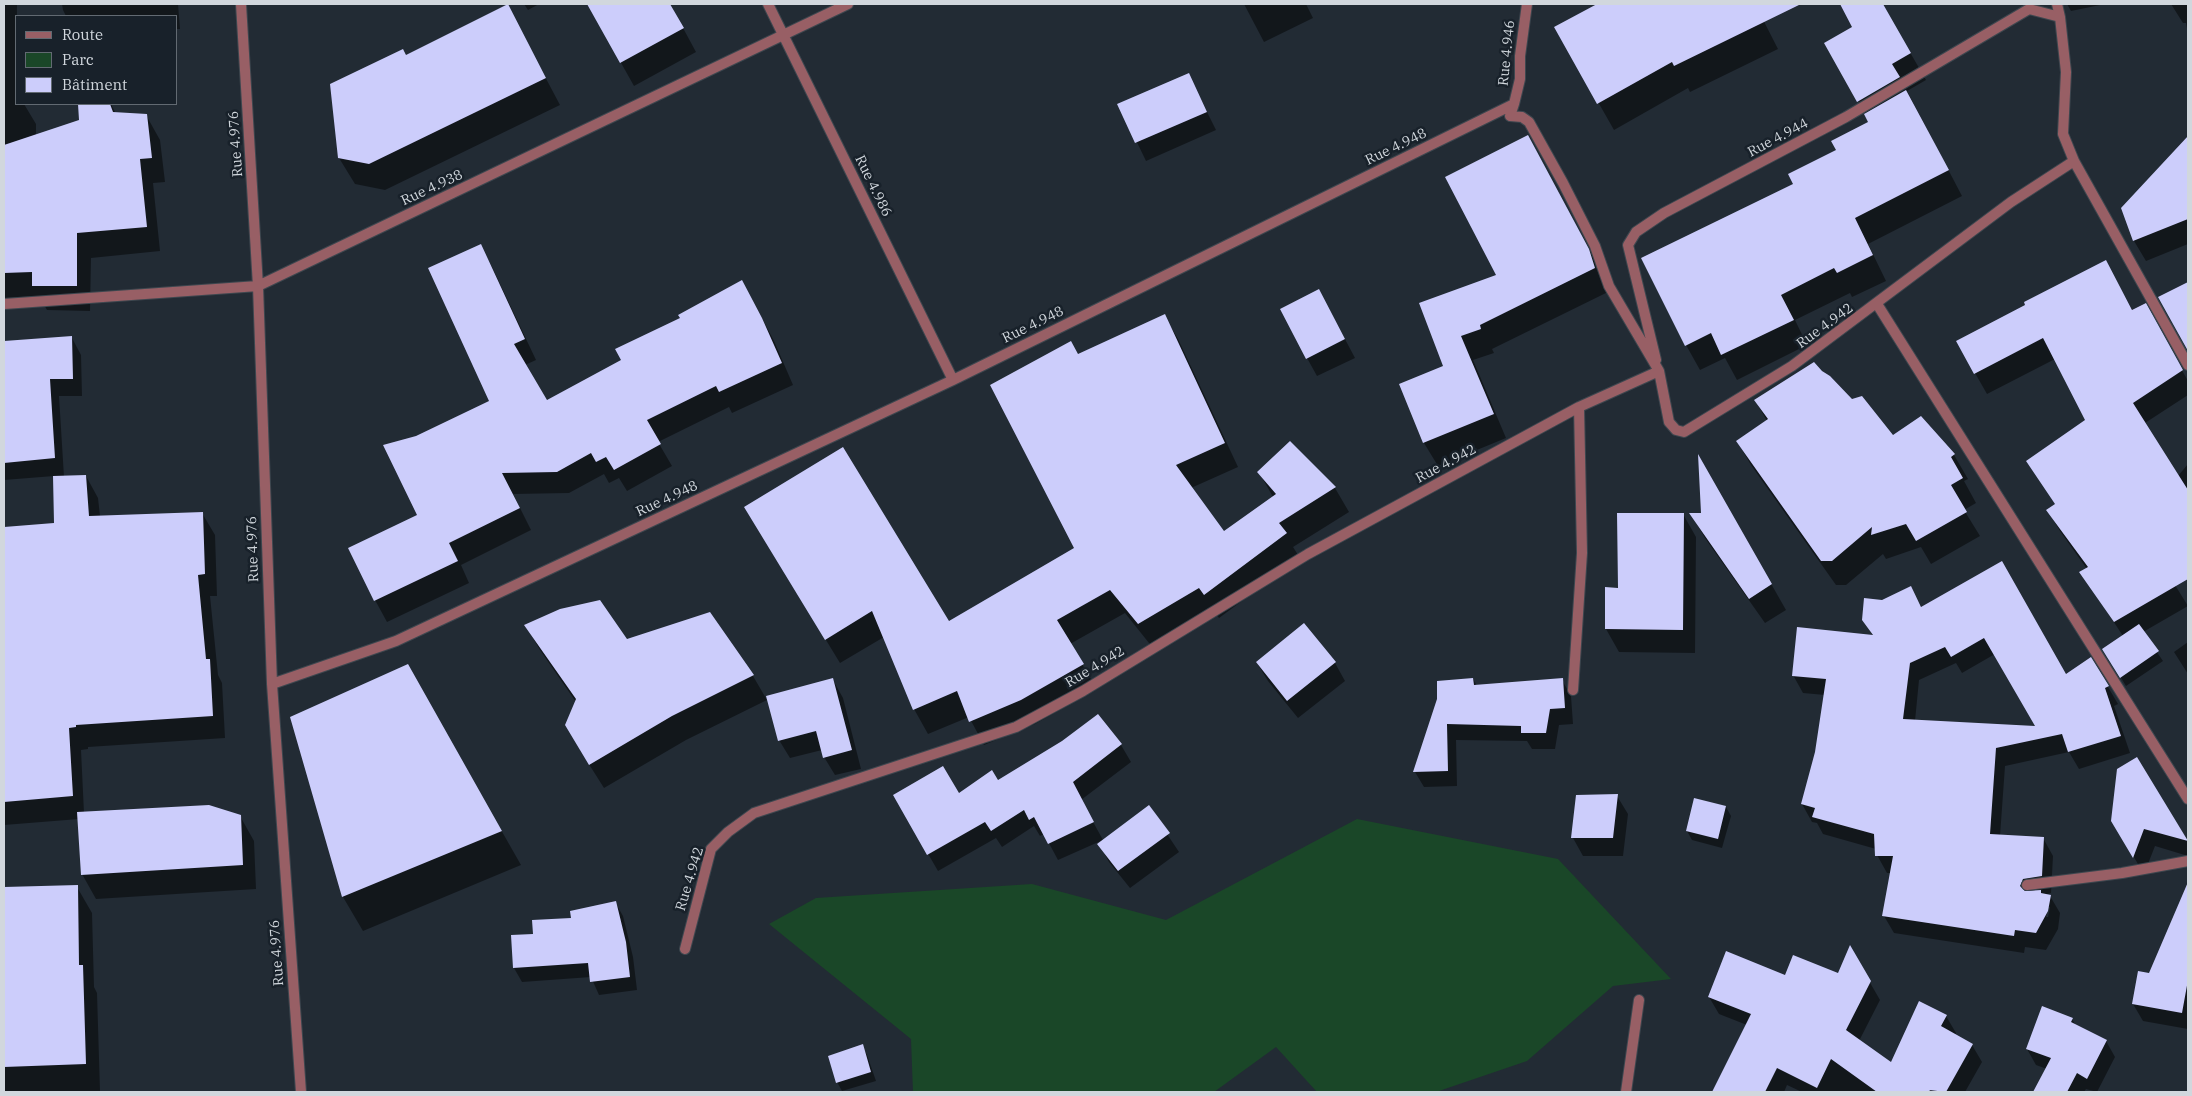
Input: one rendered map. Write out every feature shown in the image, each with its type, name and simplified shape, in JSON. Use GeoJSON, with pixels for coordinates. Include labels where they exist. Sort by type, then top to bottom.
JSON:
{"type":"FeatureCollection","features":[{"type":"Feature","properties":{"kind":"street","name":"Rue 4.976"},"geometry":{"type":"LineString","coordinates":[[241,4],[258,286],[272,684],[301,1092]]}},
{"type":"Feature","properties":{"kind":"street","name":"Rue 4.986"},"geometry":{"type":"LineString","coordinates":[[768,4],[954,380]]}},
{"type":"Feature","properties":{"kind":"street","name":"Rue 4.938"},"geometry":{"type":"LineString","coordinates":[[4,304],[258,286],[848,4]]}},
{"type":"Feature","properties":{"kind":"street","name":"Rue 4.946"},"geometry":{"type":"LineString","coordinates":[[1514,104],[1520,79],[1520,56],[1527,4]]}},
{"type":"Feature","properties":{"kind":"street"},"geometry":{"type":"LineString","coordinates":[[2057,4],[2066,72],[2063,134],[2074,161],[2188,365]]}},
{"type":"Feature","properties":{"kind":"street","name":"Rue 4.944"},"geometry":{"type":"LineString","coordinates":[[1659,371],[1628,245],[1636,232],[1664,213],[1846,117],[2029,9],[2060,17]]}},
{"type":"Feature","properties":{"kind":"street"},"geometry":{"type":"LineString","coordinates":[[1514,104],[1510,116],[1522,117],[1529,122],[1595,246],[1609,286],[1659,371]]}},
{"type":"Feature","properties":{"kind":"street","name":"Rue 4.948"},"geometry":{"type":"LineString","coordinates":[[272,684],[396,641],[954,380],[1514,104]]}},
{"type":"Feature","properties":{"kind":"street","name":"Rue 4.942"},"geometry":{"type":"LineString","coordinates":[[685,949],[711,849],[728,832],[754,813],[1016,727],[1083,691],[1308,554],[1580,407],[1659,371],[1669,422],[1676,430],[1684,432],[1792,366],[2011,202],[2074,161]]}},
{"type":"Feature","properties":{"kind":"street"},"geometry":{"type":"LineString","coordinates":[[1877,304],[2188,799]]}},
{"type":"Feature","properties":{"kind":"street"},"geometry":{"type":"LineString","coordinates":[[1573,690],[1582,553],[1580,407]]}},
{"type":"Feature","properties":{"kind":"street"},"geometry":{"type":"LineString","coordinates":[[2028,885],[2122,873],[2188,861]]}},
{"type":"Feature","properties":{"kind":"street"},"geometry":{"type":"LineString","coordinates":[[1626,1092],[1639,1000]]}},
{"type":"Feature","properties":{"kind":"green space"},"geometry":{"type":"Polygon","coordinates":[[[1357,819],[1558,859],[1671,979],[1613,986],[1527,1061],[1436,1092],[1317,1092],[1276,1047],[1214,1092],[913,1092],[911,1039],[769,924],[816,898],[1032,884],[1166,920],[1357,819]]]}},
{"type":"Feature","properties":{"kind":"building"},"geometry":{"type":"Polygon","coordinates":[[[508,4],[546,78],[369,164],[338,158],[330,84],[403,49],[406,55],[508,4]]]}},
{"type":"Feature","properties":{"kind":"building"},"geometry":{"type":"Polygon","coordinates":[[[587,4],[670,4],[684,28],[620,63],[587,4]]]}},
{"type":"Feature","properties":{"kind":"building"},"geometry":{"type":"Polygon","coordinates":[[[1597,4],[1801,4],[1674,66],[1672,62],[1597,104],[1554,27],[1597,4]]]}},
{"type":"Feature","properties":{"kind":"building"},"geometry":{"type":"Polygon","coordinates":[[[1840,4],[1883,4],[1911,53],[1892,64],[1900,77],[1857,102],[1824,43],[1852,27],[1840,4]]]}},
{"type":"Feature","properties":{"kind":"building"},"geometry":{"type":"Polygon","coordinates":[[[1189,73],[1207,112],[1135,143],[1117,104],[1189,73]]]}},
{"type":"Feature","properties":{"kind":"building"},"geometry":{"type":"Polygon","coordinates":[[[1906,90],[1949,170],[1855,218],[1873,255],[1837,273],[1834,268],[1781,295],[1794,320],[1721,355],[1711,333],[1685,346],[1641,258],[1793,184],[1788,174],[1836,150],[1831,141],[1868,122],[1864,114],[1906,90]]]}},
{"type":"Feature","properties":{"kind":"building"},"geometry":{"type":"Polygon","coordinates":[[[78,105],[110,105],[113,112],[147,114],[152,158],[140,159],[147,227],[77,233],[77,286],[32,286],[32,272],[4,273],[4,145],[79,120],[78,105]]]}},
{"type":"Feature","properties":{"kind":"building"},"geometry":{"type":"Polygon","coordinates":[[[1528,135],[1589,249],[1595,268],[1480,325],[1481,329],[1461,336],[1494,414],[1423,443],[1399,384],[1443,366],[1419,303],[1496,275],[1445,177],[1528,135]]]}},
{"type":"Feature","properties":{"kind":"building"},"geometry":{"type":"Polygon","coordinates":[[[2188,136],[2188,219],[2133,241],[2121,208],[2188,136]]]}},
{"type":"Feature","properties":{"kind":"building"},"geometry":{"type":"Polygon","coordinates":[[[481,244],[525,339],[514,344],[547,400],[621,360],[615,349],[680,318],[678,315],[742,280],[762,318],[782,363],[719,392],[716,386],[647,420],[661,444],[614,470],[606,457],[596,462],[591,453],[557,472],[502,473],[520,508],[449,543],[458,561],[374,601],[348,548],[417,515],[383,445],[416,436],[489,401],[428,268],[481,244]]]}},
{"type":"Feature","properties":{"kind":"building"},"geometry":{"type":"Polygon","coordinates":[[[2106,260],[2132,310],[2146,303],[2183,370],[2133,403],[2188,490],[2188,579],[2114,622],[2079,572],[2088,567],[2046,510],[2055,504],[2026,461],[2085,420],[2043,338],[1974,374],[1956,341],[2025,305],[2024,302],[2106,260]]]}},
{"type":"Feature","properties":{"kind":"building"},"geometry":{"type":"Polygon","coordinates":[[[2188,282],[2188,351],[2158,297],[2188,282]]]}},
{"type":"Feature","properties":{"kind":"building"},"geometry":{"type":"Polygon","coordinates":[[[1319,289],[1345,339],[1306,359],[1280,309],[1319,289]]]}},
{"type":"Feature","properties":{"kind":"building"},"geometry":{"type":"Polygon","coordinates":[[[1165,314],[1225,443],[1176,465],[1224,531],[1276,494],[1257,472],[1290,441],[1336,487],[1279,523],[1287,533],[1204,595],[1199,588],[1138,624],[1110,590],[1057,620],[1084,664],[1021,700],[969,722],[957,691],[913,710],[872,611],[825,640],[744,507],[843,447],[949,621],[1074,548],[990,385],[1071,341],[1078,354],[1165,314]]]}},
{"type":"Feature","properties":{"kind":"building"},"geometry":{"type":"Polygon","coordinates":[[[72,336],[73,379],[50,379],[55,458],[4,463],[4,341],[72,336]]]}},
{"type":"Feature","properties":{"kind":"building"},"geometry":{"type":"Polygon","coordinates":[[[1814,362],[1852,399],[1862,396],[1893,435],[1921,416],[1955,454],[1951,457],[1963,478],[1951,485],[1967,512],[1916,541],[1906,524],[1871,535],[1872,527],[1832,561],[1821,561],[1736,441],[1768,419],[1754,400],[1814,362]]]}},
{"type":"Feature","properties":{"kind":"building"},"geometry":{"type":"Polygon","coordinates":[[[1698,454],[1772,584],[1749,599],[1689,513],[1701,513],[1698,454]]]}},
{"type":"Feature","properties":{"kind":"building"},"geometry":{"type":"Polygon","coordinates":[[[86,475],[89,516],[203,512],[205,574],[198,575],[206,659],[210,659],[213,716],[76,725],[76,727],[69,728],[73,796],[4,802],[4,527],[54,523],[53,476],[86,475]]]}},
{"type":"Feature","properties":{"kind":"building"},"geometry":{"type":"Polygon","coordinates":[[[1617,513],[1684,513],[1683,630],[1605,629],[1605,587],[1618,588],[1617,513]]]}},
{"type":"Feature","properties":{"kind":"building"},"geometry":{"type":"Polygon","coordinates":[[[2002,561],[2066,674],[2091,657],[2109,686],[2105,688],[2121,736],[2068,752],[2062,734],[1996,748],[1990,834],[2044,837],[2042,876],[2023,879],[2020,886],[2025,891],[2041,890],[2041,893],[2051,895],[2048,911],[2036,933],[2015,930],[2014,936],[1882,916],[1893,856],[1875,856],[1874,834],[1812,817],[1815,808],[1801,804],[1815,752],[1826,679],[1792,676],[1797,627],[1873,635],[1862,620],[1864,598],[1882,600],[1911,586],[1921,607],[2002,561]],[[1984,638],[1951,657],[1945,647],[1910,663],[1903,719],[2035,726],[1984,638]]]}},
{"type":"Feature","properties":{"kind":"building"},"geometry":{"type":"Polygon","coordinates":[[[600,600],[627,639],[710,612],[754,675],[672,716],[589,765],[565,725],[576,699],[524,625],[560,609],[600,600]]]}},
{"type":"Feature","properties":{"kind":"building"},"geometry":{"type":"Polygon","coordinates":[[[1304,623],[1336,662],[1287,701],[1256,662],[1304,623]]]}},
{"type":"Feature","properties":{"kind":"building"},"geometry":{"type":"Polygon","coordinates":[[[2139,624],[2159,651],[2120,678],[2102,649],[2139,624]]]}},
{"type":"Feature","properties":{"kind":"building"},"geometry":{"type":"Polygon","coordinates":[[[408,664],[502,831],[342,897],[290,717],[408,664]]]}},
{"type":"Feature","properties":{"kind":"building"},"geometry":{"type":"Polygon","coordinates":[[[833,678],[852,750],[823,758],[816,731],[778,741],[766,696],[833,678]]]}},
{"type":"Feature","properties":{"kind":"building"},"geometry":{"type":"Polygon","coordinates":[[[1473,678],[1474,685],[1563,678],[1565,708],[1550,709],[1546,733],[1521,733],[1521,726],[1447,724],[1448,771],[1413,772],[1437,699],[1437,681],[1473,678]]]}},
{"type":"Feature","properties":{"kind":"building"},"geometry":{"type":"Polygon","coordinates":[[[1098,714],[1122,744],[1073,782],[1094,822],[1048,844],[1034,817],[1029,820],[1024,810],[991,831],[985,822],[927,855],[893,795],[943,766],[959,793],[992,770],[998,780],[1062,741],[1098,714]]]}},
{"type":"Feature","properties":{"kind":"building"},"geometry":{"type":"Polygon","coordinates":[[[2137,757],[2188,841],[2144,829],[2133,858],[2111,821],[2117,769],[2137,757]]]}},
{"type":"Feature","properties":{"kind":"building"},"geometry":{"type":"Polygon","coordinates":[[[1618,794],[1613,838],[1571,838],[1576,795],[1618,794]]]}},
{"type":"Feature","properties":{"kind":"building"},"geometry":{"type":"Polygon","coordinates":[[[1694,798],[1726,806],[1718,839],[1686,831],[1694,798]]]}},
{"type":"Feature","properties":{"kind":"building"},"geometry":{"type":"Polygon","coordinates":[[[209,805],[241,815],[243,865],[81,875],[77,812],[209,805]]]}},
{"type":"Feature","properties":{"kind":"building"},"geometry":{"type":"Polygon","coordinates":[[[1149,805],[1170,833],[1118,871],[1097,844],[1149,805]]]}},
{"type":"Feature","properties":{"kind":"building"},"geometry":{"type":"Polygon","coordinates":[[[2188,882],[2188,980],[2182,1013],[2132,1004],[2138,971],[2149,973],[2188,882]]]}},
{"type":"Feature","properties":{"kind":"building"},"geometry":{"type":"Polygon","coordinates":[[[78,885],[79,965],[83,965],[86,1064],[4,1067],[4,887],[78,885]]]}},
{"type":"Feature","properties":{"kind":"building"},"geometry":{"type":"Polygon","coordinates":[[[616,901],[626,942],[630,977],[590,982],[588,963],[513,968],[511,935],[533,934],[532,920],[571,918],[570,911],[616,901]]]}},
{"type":"Feature","properties":{"kind":"building"},"geometry":{"type":"Polygon","coordinates":[[[1850,945],[1871,981],[1846,1030],[1891,1062],[1919,1001],[1947,1015],[1941,1026],[1973,1044],[1946,1092],[1929,1090],[1932,1092],[1877,1092],[1831,1059],[1817,1088],[1777,1068],[1765,1092],[1712,1092],[1751,1014],[1708,997],[1726,951],[1785,975],[1793,955],[1838,973],[1850,945]]]}},
{"type":"Feature","properties":{"kind":"building"},"geometry":{"type":"Polygon","coordinates":[[[2042,1006],[2073,1018],[2071,1022],[2107,1040],[2087,1079],[2077,1073],[2067,1092],[2033,1092],[2051,1058],[2026,1049],[2042,1006]]]}},
{"type":"Feature","properties":{"kind":"building"},"geometry":{"type":"Polygon","coordinates":[[[863,1044],[871,1072],[836,1083],[828,1056],[863,1044]]]}}]}
